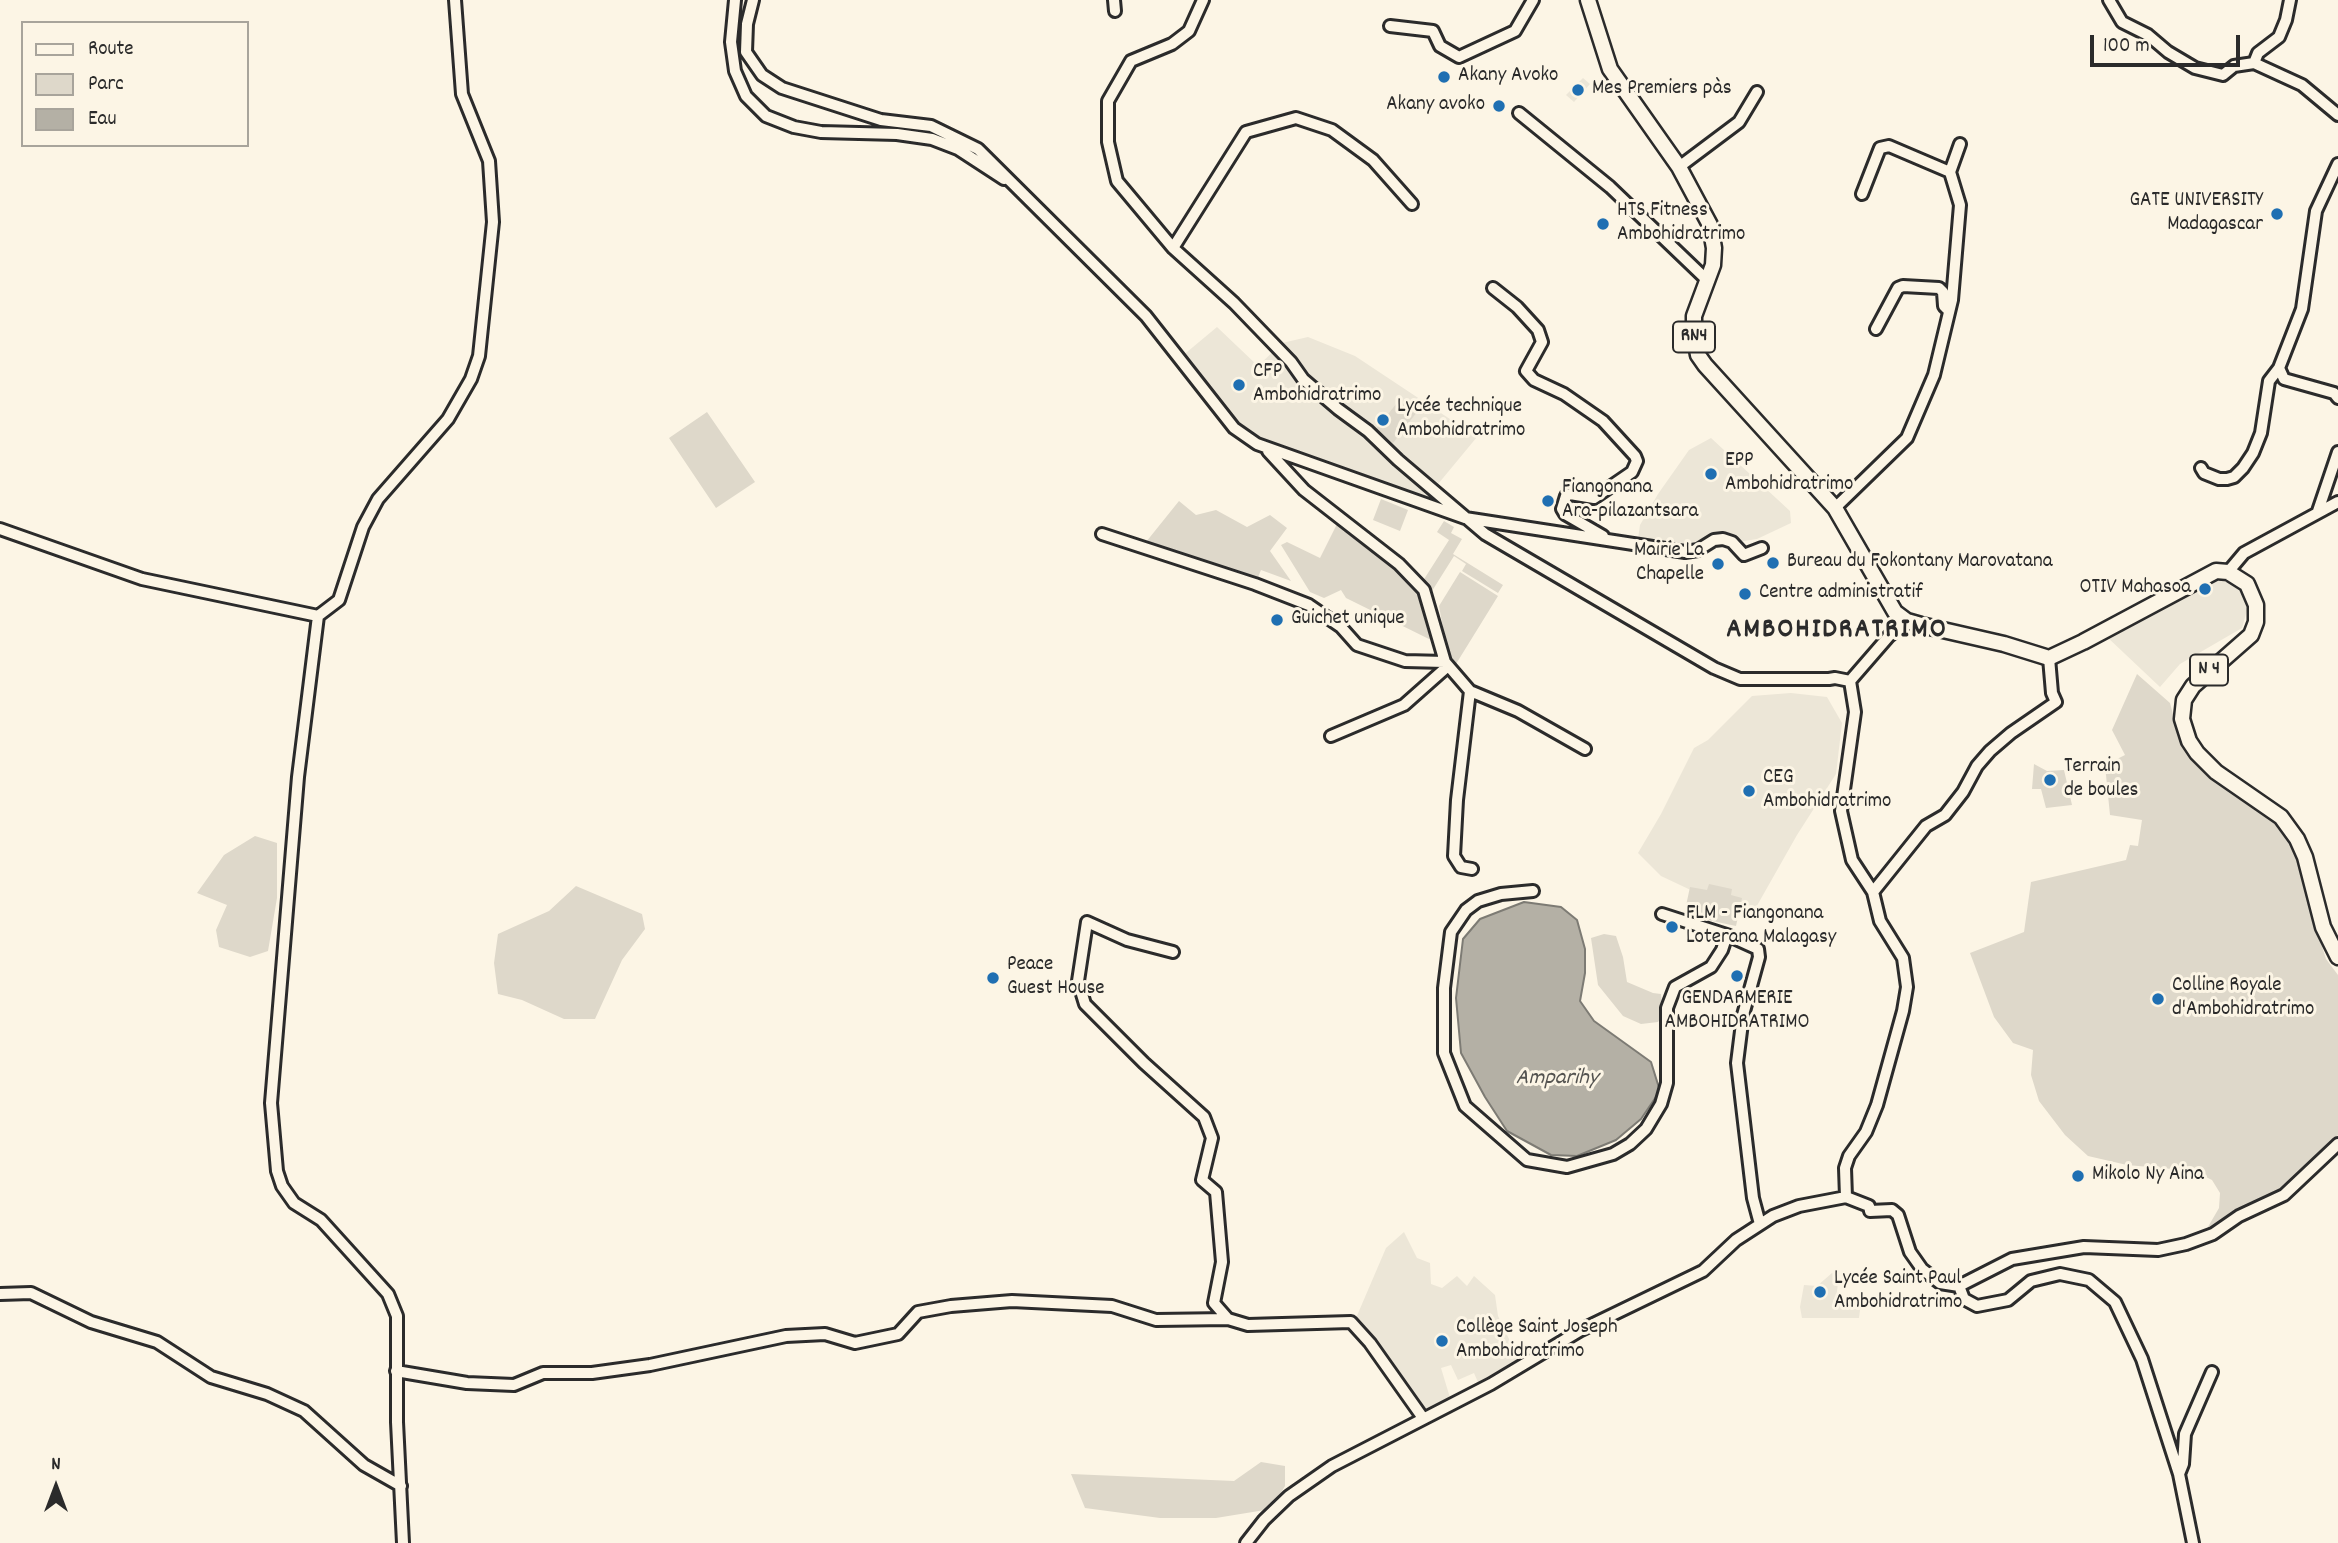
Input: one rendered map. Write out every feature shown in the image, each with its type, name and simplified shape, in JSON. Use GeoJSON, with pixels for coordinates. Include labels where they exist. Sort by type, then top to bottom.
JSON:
{"type":"FeatureCollection","features":[{"type":"Feature","properties":{"kind":"main road","name":"RN4"},"geometry":{"type":"LineString","coordinates":[[1588,0],[1610,69],[1679,167],[1710,226],[1714,248],[1713,265],[1694,316],[1698,355],[1835,508],[1908,619]]}},
{"type":"Feature","properties":{"kind":"main road"},"geometry":{"type":"LineString","coordinates":[[1908,619],[2049,658],[2099,634],[2200,578],[2216,571],[2228,572]]}},
{"type":"Feature","properties":{"kind":"main road","name":"N 4"},"geometry":{"type":"LineString","coordinates":[[2228,572],[2247,584],[2256,606],[2256,622],[2251,635],[2208,670],[2193,686],[2184,700],[2182,719],[2189,741],[2197,753],[2216,772],[2281,817],[2297,839],[2305,857],[2323,927],[2338,957]]}},
{"type":"Feature","properties":{"kind":"street"},"geometry":{"type":"LineString","coordinates":[[402,1543],[396,1371],[397,1316],[387,1294],[321,1220],[294,1203],[282,1186],[277,1171],[271,1104],[298,778],[318,616],[339,600],[363,527],[378,499],[448,419],[471,379],[479,356],[493,222],[489,161],[462,94],[456,0]]}},
{"type":"Feature","properties":{"kind":"street"},"geometry":{"type":"LineString","coordinates":[[735,0],[731,42],[735,71],[746,96],[766,116],[794,127],[821,132],[897,134],[932,139],[958,149],[1012,184]]}},
{"type":"Feature","properties":{"kind":"street"},"geometry":{"type":"LineString","coordinates":[[753,0],[747,24],[746,52],[762,75],[782,88],[881,120],[931,126],[978,149],[1146,316],[1234,428],[1266,450],[1304,490],[1399,564],[1424,590],[1447,664],[1470,691],[1518,711],[1585,749]]}},
{"type":"Feature","properties":{"kind":"street"},"geometry":{"type":"LineString","coordinates":[[1203,0],[1189,31],[1172,44],[1131,61],[1108,101],[1108,142],[1117,181],[1173,248],[1234,303],[1291,362],[1303,379],[1338,410],[1368,430],[1398,460],[1485,534],[1727,673],[1740,678],[1835,678],[1850,681]]}},
{"type":"Feature","properties":{"kind":"street"},"geometry":{"type":"LineString","coordinates":[[1390,26],[1433,30],[1440,46],[1459,57],[1516,31],[1533,0]]}},
{"type":"Feature","properties":{"kind":"street"},"geometry":{"type":"LineString","coordinates":[[2109,0],[2122,22],[2148,35],[2168,52],[2195,68],[2223,75],[2234,66],[2254,63],[2302,85],[2338,115]]}},
{"type":"Feature","properties":{"kind":"street"},"geometry":{"type":"LineString","coordinates":[[2254,63],[2258,53],[2279,37],[2290,0]]}},
{"type":"Feature","properties":{"kind":"street"},"geometry":{"type":"LineString","coordinates":[[1679,167],[1739,121],[1757,92]]}},
{"type":"Feature","properties":{"kind":"street"},"geometry":{"type":"LineString","coordinates":[[1519,113],[1610,187],[1707,280]]}},
{"type":"Feature","properties":{"kind":"street"},"geometry":{"type":"LineString","coordinates":[[1173,248],[1246,132],[1296,118],[1332,130],[1373,160],[1412,204]]}},
{"type":"Feature","properties":{"kind":"street"},"geometry":{"type":"LineString","coordinates":[[1835,508],[1907,438],[1934,375],[1949,310],[1959,234],[1959,205],[1950,172],[1960,144]]}},
{"type":"Feature","properties":{"kind":"street"},"geometry":{"type":"LineString","coordinates":[[1862,194],[1880,148],[1889,146],[1950,172]]}},
{"type":"Feature","properties":{"kind":"street"},"geometry":{"type":"LineString","coordinates":[[2201,468],[2204,473],[2219,479],[2234,477],[2253,453],[2261,433],[2269,381],[2279,368],[2302,309],[2316,211],[2338,164]]}},
{"type":"Feature","properties":{"kind":"street"},"geometry":{"type":"LineString","coordinates":[[1876,329],[1898,288],[1903,286],[1939,288],[1943,292],[1944,306],[1949,310]]}},
{"type":"Feature","properties":{"kind":"street"},"geometry":{"type":"LineString","coordinates":[[1493,288],[1517,307],[1538,330],[1542,342],[1526,371],[1534,380],[1564,394],[1603,421],[1635,456],[1637,461],[1632,472],[1594,498],[1570,494],[1566,496],[1562,509],[1565,514],[1606,539]]}},
{"type":"Feature","properties":{"kind":"street"},"geometry":{"type":"LineString","coordinates":[[2279,368],[2284,379],[2333,393],[2338,398]]}},
{"type":"Feature","properties":{"kind":"street"},"geometry":{"type":"LineString","coordinates":[[1266,450],[1465,518],[1685,552],[1698,550],[1723,538],[1732,542],[1744,555],[1762,548]]}},
{"type":"Feature","properties":{"kind":"street"},"geometry":{"type":"LineString","coordinates":[[2318,511],[2338,452]]}},
{"type":"Feature","properties":{"kind":"street"},"geometry":{"type":"LineString","coordinates":[[2228,572],[2244,553],[2338,502]]}},
{"type":"Feature","properties":{"kind":"street"},"geometry":{"type":"LineString","coordinates":[[0,528],[142,579],[318,616]]}},
{"type":"Feature","properties":{"kind":"street"},"geometry":{"type":"LineString","coordinates":[[1102,534],[1255,584],[1309,606],[1341,627],[1357,645],[1405,661],[1447,664]]}},
{"type":"Feature","properties":{"kind":"street"},"geometry":{"type":"LineString","coordinates":[[1850,681],[1889,636],[1908,619]]}},
{"type":"Feature","properties":{"kind":"street"},"geometry":{"type":"LineString","coordinates":[[1873,892],[1926,827],[1945,815],[1964,792],[1977,766],[1990,751],[2056,702],[2052,693],[2049,658]]}},
{"type":"Feature","properties":{"kind":"street"},"geometry":{"type":"LineString","coordinates":[[1331,736],[1404,705],[1447,664]]}},
{"type":"Feature","properties":{"kind":"street"},"geometry":{"type":"LineString","coordinates":[[1846,1197],[1845,1168],[1849,1156],[1866,1132],[1877,1105],[1907,987],[1903,958],[1880,921],[1873,892],[1852,860],[1841,811],[1855,712],[1850,681]]}},
{"type":"Feature","properties":{"kind":"street"},"geometry":{"type":"LineString","coordinates":[[1470,691],[1459,779],[1454,856],[1461,867],[1472,869]]}},
{"type":"Feature","properties":{"kind":"street"},"geometry":{"type":"LineString","coordinates":[[1532,891],[1501,894],[1478,901],[1466,910],[1451,932],[1444,988],[1444,1054],[1465,1106],[1527,1160],[1567,1167],[1613,1154],[1630,1144],[1646,1129],[1661,1104],[1667,1083],[1667,1008],[1675,987],[1711,967],[1722,950],[1727,935]]}},
{"type":"Feature","properties":{"kind":"street"},"geometry":{"type":"LineString","coordinates":[[1662,914],[1727,935],[1758,949],[1759,957],[1743,1015],[1737,1063],[1753,1198],[1760,1224]]}},
{"type":"Feature","properties":{"kind":"street"},"geometry":{"type":"LineString","coordinates":[[1173,952],[1127,940],[1087,922],[1078,981],[1085,1004],[1144,1063],[1204,1117],[1212,1138],[1202,1180],[1216,1192],[1222,1262],[1214,1303],[1228,1319]]}},
{"type":"Feature","properties":{"kind":"street"},"geometry":{"type":"LineString","coordinates":[[1246,1543],[1264,1520],[1289,1496],[1332,1466],[1492,1384],[1581,1330],[1703,1271],[1736,1240],[1760,1224],[1799,1206],[1846,1197],[1869,1206],[1871,1211],[1892,1210],[1898,1214],[1910,1252],[1922,1269],[1940,1283],[1959,1286],[2012,1259],[2084,1247],[2158,1250],[2213,1234],[2239,1216],[2284,1195],[2338,1144]]}},
{"type":"Feature","properties":{"kind":"street"},"geometry":{"type":"LineString","coordinates":[[1959,1286],[1964,1299],[1977,1306],[2008,1300],[2031,1281],[2060,1274],[2089,1280],[2115,1302],[2141,1359],[2179,1474],[2193,1543]]}},
{"type":"Feature","properties":{"kind":"street"},"geometry":{"type":"LineString","coordinates":[[0,1294],[31,1293],[91,1321],[157,1342],[211,1377],[267,1394],[304,1411],[364,1465],[401,1486]]}},
{"type":"Feature","properties":{"kind":"street"},"geometry":{"type":"LineString","coordinates":[[396,1371],[467,1383],[514,1385],[543,1373],[592,1373],[786,1336],[825,1334],[855,1343],[898,1334],[918,1312],[951,1306],[1012,1301],[1112,1306],[1156,1320],[1228,1319],[1248,1325],[1351,1322],[1370,1343],[1423,1418]]}},
{"type":"Feature","properties":{"kind":"street"},"geometry":{"type":"LineString","coordinates":[[2179,1474],[2183,1464],[2185,1434],[2212,1372]]}},
{"type":"Feature","properties":{"kind":"shaded area","name":"Mes Premiers pàs"},"geometry":{"type":"Polygon","coordinates":[[[1583,78],[1590,84],[1574,102],[1566,95],[1583,78]]]}},
{"type":"Feature","properties":{"kind":"shaded area","name":"Lycée technique Ambohidratrimo"},"geometry":{"type":"Polygon","coordinates":[[[1217,327],[1258,366],[1282,343],[1308,337],[1355,356],[1477,437],[1424,501],[1278,449],[1235,424],[1181,357],[1217,327]]]}},
{"type":"Feature","properties":{"kind":"shaded area","name":"EPP Ambohidratrimo"},"geometry":{"type":"Polygon","coordinates":[[[1711,438],[1790,511],[1791,523],[1757,539],[1701,548],[1638,539],[1640,525],[1689,450],[1711,438]]]}},
{"type":"Feature","properties":{"kind":"shaded area"},"geometry":{"type":"Polygon","coordinates":[[[2217,576],[2232,581],[2243,590],[2249,603],[2242,628],[2180,664],[2160,687],[2106,636],[2217,576]]]}},
{"type":"Feature","properties":{"kind":"shaded area","name":"CEG Ambohidratrimo"},"geometry":{"type":"Polygon","coordinates":[[[1791,693],[1827,697],[1842,723],[1836,774],[1797,835],[1750,918],[1661,876],[1638,853],[1694,748],[1708,740],[1752,696],[1791,693]]]}},
{"type":"Feature","properties":{"kind":"shaded area","name":"Collège Saint Joseph Ambohidratrimo"},"geometry":{"type":"Polygon","coordinates":[[[1404,1232],[1417,1258],[1430,1263],[1431,1284],[1442,1288],[1457,1276],[1467,1286],[1474,1276],[1495,1295],[1498,1316],[1521,1364],[1480,1387],[1474,1373],[1458,1380],[1451,1365],[1441,1368],[1451,1401],[1425,1413],[1356,1318],[1386,1248],[1404,1232]]]}},
{"type":"Feature","properties":{"kind":"shaded area","name":"Lycée Saint Paul Ambohidratrimo"},"geometry":{"type":"Polygon","coordinates":[[[1832,1273],[1839,1275],[1836,1299],[1861,1302],[1859,1318],[1802,1318],[1800,1307],[1804,1285],[1817,1286],[1832,1273]]]}},
{"type":"Feature","properties":{"kind":"green space"},"geometry":{"type":"Polygon","coordinates":[[[1401,398],[1417,412],[1393,443],[1376,429],[1401,398]]]}},
{"type":"Feature","properties":{"kind":"green space"},"geometry":{"type":"Polygon","coordinates":[[[707,412],[755,482],[716,508],[669,438],[707,412]]]}},
{"type":"Feature","properties":{"kind":"green space"},"geometry":{"type":"Polygon","coordinates":[[[1381,499],[1408,510],[1400,531],[1373,520],[1381,499]]]}},
{"type":"Feature","properties":{"kind":"green space"},"geometry":{"type":"Polygon","coordinates":[[[1179,501],[1196,515],[1216,510],[1247,527],[1270,515],[1287,528],[1270,551],[1291,581],[1261,570],[1255,584],[1146,542],[1179,501]]]}},
{"type":"Feature","properties":{"kind":"green space"},"geometry":{"type":"Polygon","coordinates":[[[1444,521],[1454,527],[1451,533],[1462,539],[1453,554],[1503,585],[1498,593],[1462,571],[1466,564],[1454,556],[1432,591],[1421,584],[1449,540],[1437,532],[1444,521]]]}},
{"type":"Feature","properties":{"kind":"green space"},"geometry":{"type":"Polygon","coordinates":[[[1338,522],[1392,563],[1417,591],[1430,614],[1433,641],[1346,598],[1341,590],[1324,598],[1310,592],[1281,545],[1287,542],[1320,558],[1338,522]]]}},
{"type":"Feature","properties":{"kind":"green space"},"geometry":{"type":"Polygon","coordinates":[[[1460,572],[1498,596],[1456,664],[1448,655],[1439,606],[1460,572]]]}},
{"type":"Feature","properties":{"kind":"green space"},"geometry":{"type":"Polygon","coordinates":[[[2137,674],[2170,703],[2178,733],[2207,775],[2269,814],[2290,842],[2303,870],[2311,912],[2326,959],[2338,975],[2338,1135],[2285,1190],[2211,1232],[2205,1232],[2219,1208],[2220,1193],[2212,1180],[2194,1171],[2127,1165],[2088,1156],[2065,1135],[2039,1101],[2031,1075],[2033,1050],[2013,1043],[1994,1017],[1970,953],[2024,932],[2031,882],[2126,860],[2130,845],[2138,846],[2142,820],[2110,815],[2105,765],[2125,755],[2112,730],[2137,674]]]}},
{"type":"Feature","properties":{"kind":"green space","name":"Terrain de boules"},"geometry":{"type":"Polygon","coordinates":[[[2034,764],[2047,771],[2064,770],[2072,805],[2046,808],[2041,789],[2032,789],[2034,764]]]}},
{"type":"Feature","properties":{"kind":"green space"},"geometry":{"type":"Polygon","coordinates":[[[255,836],[277,843],[277,898],[268,951],[250,957],[219,947],[216,930],[227,905],[197,893],[224,855],[255,836]]]}},
{"type":"Feature","properties":{"kind":"green space"},"geometry":{"type":"Polygon","coordinates":[[[1709,884],[1732,889],[1731,895],[1742,898],[1736,926],[1684,915],[1690,887],[1707,890],[1709,884]]]}},
{"type":"Feature","properties":{"kind":"green space"},"geometry":{"type":"Polygon","coordinates":[[[576,886],[642,914],[645,929],[622,960],[595,1019],[564,1019],[522,1000],[498,994],[494,963],[498,934],[549,911],[576,886]]]}},
{"type":"Feature","properties":{"kind":"green space"},"geometry":{"type":"Polygon","coordinates":[[[1604,934],[1616,936],[1627,982],[1661,994],[1663,1015],[1658,1022],[1641,1024],[1623,1016],[1598,985],[1591,938],[1604,934]]]}},
{"type":"Feature","properties":{"kind":"green space"},"geometry":{"type":"Polygon","coordinates":[[[1261,1462],[1285,1466],[1285,1486],[1271,1509],[1216,1518],[1160,1518],[1085,1508],[1071,1474],[1234,1481],[1261,1462]]]}},
{"type":"Feature","properties":{"kind":"water","name":"Amparihy"},"geometry":{"type":"Polygon","coordinates":[[[1524,902],[1561,907],[1577,920],[1585,949],[1585,973],[1580,1001],[1594,1021],[1651,1062],[1660,1091],[1641,1119],[1616,1140],[1577,1156],[1551,1155],[1507,1131],[1461,1053],[1456,998],[1463,939],[1480,919],[1524,902]]]}},
{"type":"Feature","properties":{"kind":"place","name":"Akany Avoko"},"geometry":{"type":"Point","coordinates":[1444,77]}},
{"type":"Feature","properties":{"kind":"place","name":"Mes Premiers pàs"},"geometry":{"type":"Point","coordinates":[1578,90]}},
{"type":"Feature","properties":{"kind":"place","name":"Akany avoko"},"geometry":{"type":"Point","coordinates":[1499,106]}},
{"type":"Feature","properties":{"kind":"place","name":"GATE UNIVERSITY Madagascar"},"geometry":{"type":"Point","coordinates":[2277,214]}},
{"type":"Feature","properties":{"kind":"place","name":"HTS Fitness Ambohidratrimo"},"geometry":{"type":"Point","coordinates":[1603,224]}},
{"type":"Feature","properties":{"kind":"place","name":"CFP Ambohidratrimo"},"geometry":{"type":"Point","coordinates":[1239,385]}},
{"type":"Feature","properties":{"kind":"place","name":"Lycée technique Ambohidratrimo"},"geometry":{"type":"Point","coordinates":[1383,420]}},
{"type":"Feature","properties":{"kind":"place","name":"EPP Ambohidratrimo"},"geometry":{"type":"Point","coordinates":[1711,474]}},
{"type":"Feature","properties":{"kind":"place","name":"Fiangonana Ara-pilazantsara"},"geometry":{"type":"Point","coordinates":[1548,501]}},
{"type":"Feature","properties":{"kind":"place","name":"Bureau du Fokontany Marovatana"},"geometry":{"type":"Point","coordinates":[1773,563]}},
{"type":"Feature","properties":{"kind":"place","name":"Mairie La Chapelle"},"geometry":{"type":"Point","coordinates":[1718,564]}},
{"type":"Feature","properties":{"kind":"place","name":"OTIV Mahasoa"},"geometry":{"type":"Point","coordinates":[2205,589]}},
{"type":"Feature","properties":{"kind":"place","name":"Centre administratif"},"geometry":{"type":"Point","coordinates":[1745,594]}},
{"type":"Feature","properties":{"kind":"place","name":"Guichet unique"},"geometry":{"type":"Point","coordinates":[1277,620]}},
{"type":"Feature","properties":{"kind":"place","name":"Terrain de boules"},"geometry":{"type":"Point","coordinates":[2050,780]}},
{"type":"Feature","properties":{"kind":"place","name":"CEG Ambohidratrimo"},"geometry":{"type":"Point","coordinates":[1749,791]}},
{"type":"Feature","properties":{"kind":"place","name":"FLM - Fiangonana Loterana Malagasy"},"geometry":{"type":"Point","coordinates":[1672,927]}},
{"type":"Feature","properties":{"kind":"place","name":"GENDARMERIE AMBOHIDRATRIMO"},"geometry":{"type":"Point","coordinates":[1737,976]}},
{"type":"Feature","properties":{"kind":"place","name":"Peace Guest House"},"geometry":{"type":"Point","coordinates":[993,978]}},
{"type":"Feature","properties":{"kind":"place","name":"Colline Royale d'Ambohidratrimo"},"geometry":{"type":"Point","coordinates":[2158,999]}},
{"type":"Feature","properties":{"kind":"place","name":"Mikolo Ny Aina"},"geometry":{"type":"Point","coordinates":[2078,1176]}},
{"type":"Feature","properties":{"kind":"place","name":"Lycée Saint Paul Ambohidratrimo"},"geometry":{"type":"Point","coordinates":[1820,1292]}},
{"type":"Feature","properties":{"kind":"place","name":"Collège Saint Joseph Ambohidratrimo"},"geometry":{"type":"Point","coordinates":[1442,1341]}},
{"type":"Feature","properties":{"kind":"district","name":"AMBOHIDRATRIMO"},"geometry":{"type":"Point","coordinates":[1837,632]}}]}
